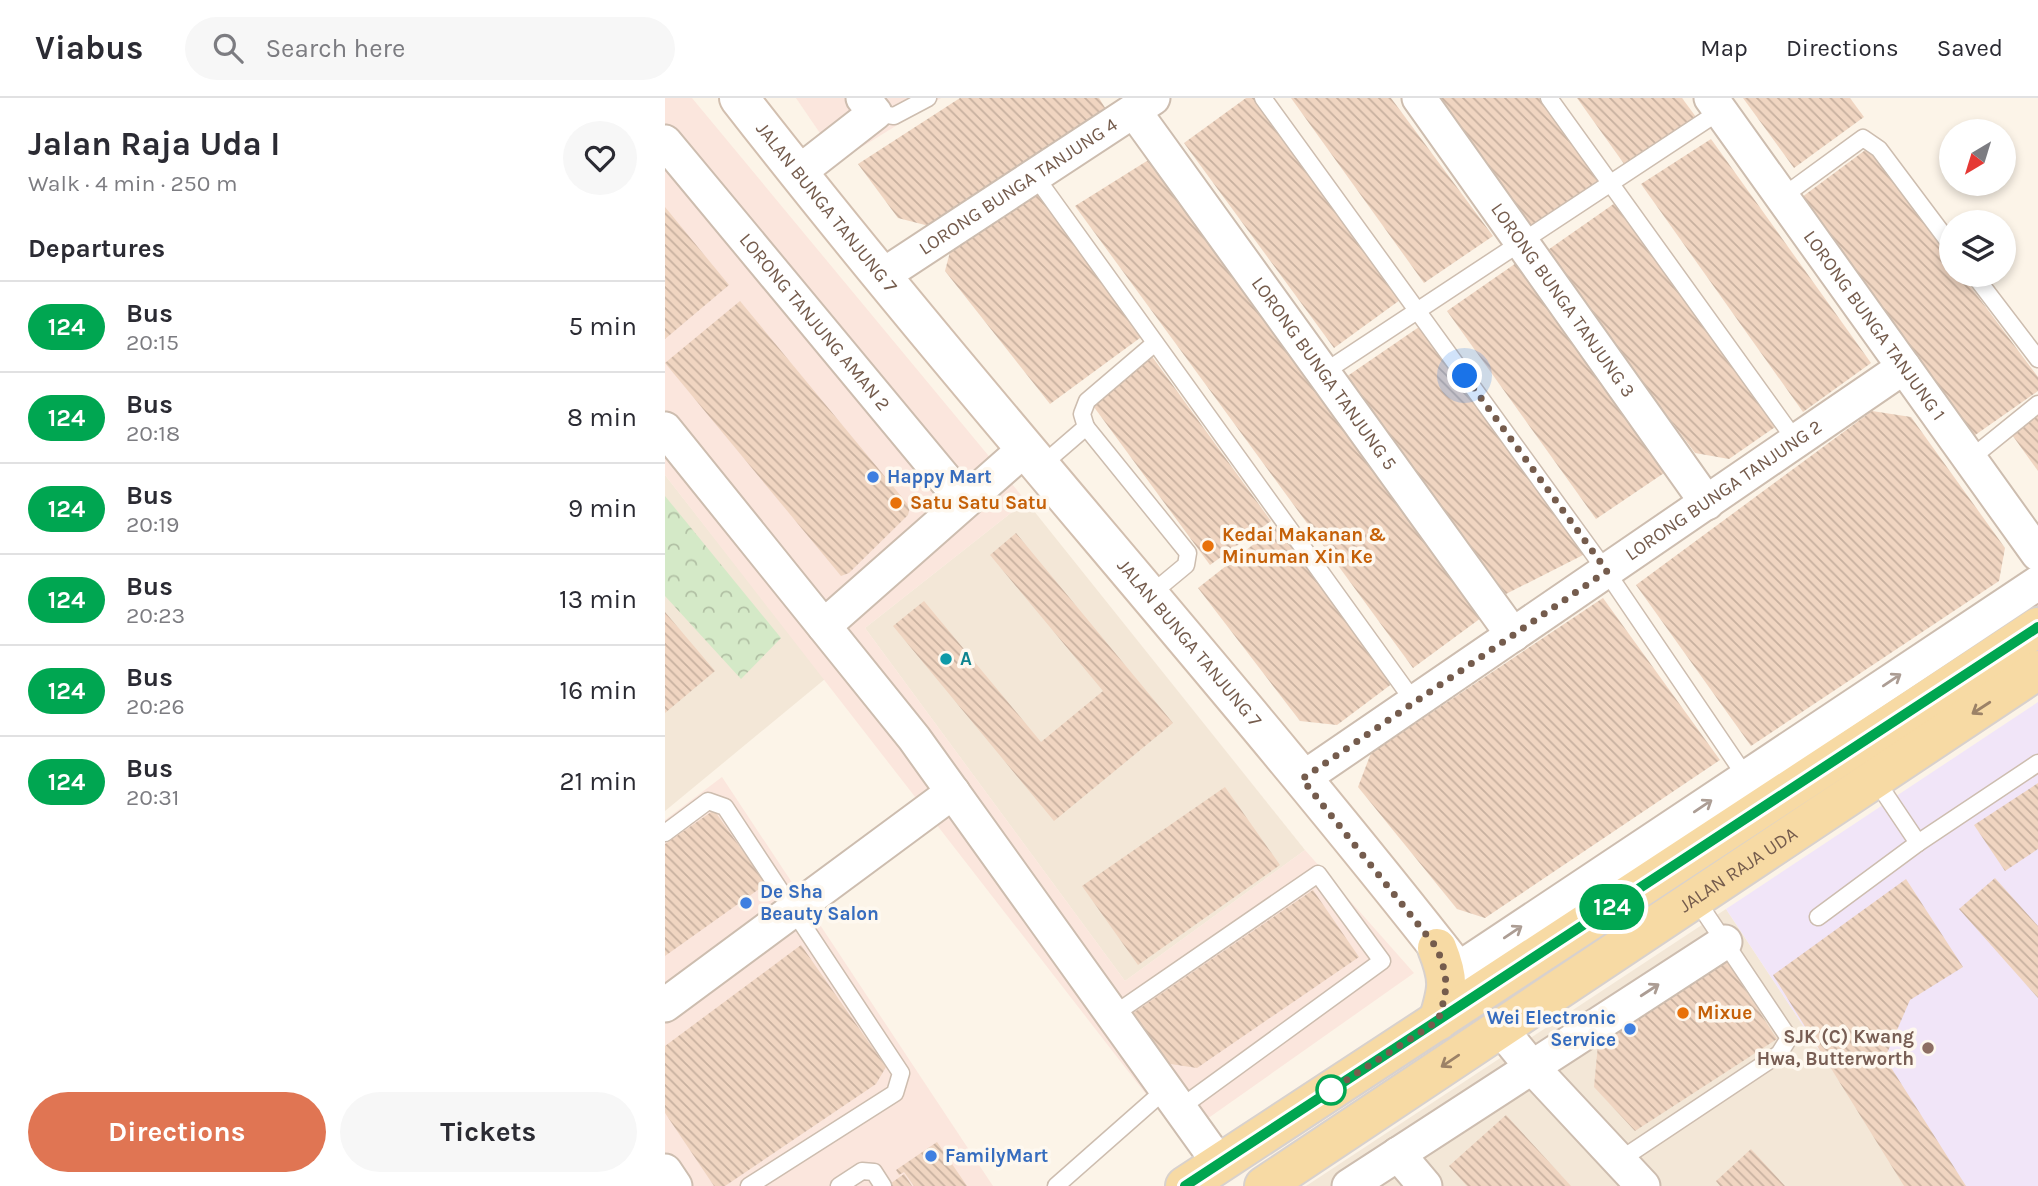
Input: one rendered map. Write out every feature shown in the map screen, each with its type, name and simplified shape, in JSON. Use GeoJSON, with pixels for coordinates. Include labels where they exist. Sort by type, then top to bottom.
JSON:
{"type":"FeatureCollection","features":[{"type":"Feature","properties":{"kind":"main road","name":"JALAN RAJA UDA"},"geometry":{"type":"LineString","coordinates":[[1185,1186],[1438,1021],[1456,972],[1544,952],[2038,626]]}},
{"type":"Feature","properties":{"kind":"main road","name":"JALAN RAJA UDA"},"geometry":{"type":"LineString","coordinates":[[1264,1186],[2038,670]]}},
{"type":"Feature","properties":{"kind":"main road"},"geometry":{"type":"LineString","coordinates":[[1544,952],[1546,966],[1553,976],[1568,982]]}},
{"type":"Feature","properties":{"kind":"main road"},"geometry":{"type":"LineString","coordinates":[[1438,1021],[1448,985],[1456,972]]}},
{"type":"Feature","properties":{"kind":"street","name":"JALAN BUNGA TANJUNG 7"},"geometry":{"type":"LineString","coordinates":[[739,98],[882,276],[1151,594],[1531,1066],[1643,1186]]}},
{"type":"Feature","properties":{"kind":"street","name":"LORONG BUNGA TANJUNG 3"},"geometry":{"type":"LineString","coordinates":[[1419,98],[1707,503]]}},
{"type":"Feature","properties":{"kind":"street","name":"LORONG BUNGA TANJUNG 4"},"geometry":{"type":"LineString","coordinates":[[882,276],[1035,176],[1137,102]]}},
{"type":"Feature","properties":{"kind":"street","name":"LORONG BUNGA TANJUNG 5"},"geometry":{"type":"LineString","coordinates":[[1137,102],[1323,373],[1513,635]]}},
{"type":"Feature","properties":{"kind":"street","name":"LORONG BUNGA TANJUNG 1"},"geometry":{"type":"LineString","coordinates":[[1715,104],[2038,554]]}},
{"type":"Feature","properties":{"kind":"street"},"geometry":{"type":"LineString","coordinates":[[798,173],[869,106]]}},
{"type":"Feature","properties":{"kind":"street","name":"LORONG TANJUNG AMAN 2"},"geometry":{"type":"LineString","coordinates":[[665,142],[964,502]]}},
{"type":"Feature","properties":{"kind":"street","name":"LORONG BUNGA TANJUNG 2"},"geometry":{"type":"LineString","coordinates":[[1302,779],[1904,368]]}},
{"type":"Feature","properties":{"kind":"street"},"geometry":{"type":"LineString","coordinates":[[665,429],[824,626],[953,792],[1219,1163]]}},
{"type":"Feature","properties":{"kind":"street"},"geometry":{"type":"LineString","coordinates":[[824,626],[964,502],[1034,456]]}},
{"type":"Feature","properties":{"kind":"street"},"geometry":{"type":"LineString","coordinates":[[1456,972],[2038,583]]}},
{"type":"Feature","properties":{"kind":"street"},"geometry":{"type":"LineString","coordinates":[[665,1005],[953,792]]}},
{"type":"Feature","properties":{"kind":"street"},"geometry":{"type":"LineString","coordinates":[[1349,1186],[1725,942]]}},
{"type":"Feature","properties":{"kind":"street"},"geometry":{"type":"LineString","coordinates":[[1398,1154],[1425,1186]]}},
{"type":"Feature","properties":{"kind":"street"},"geometry":{"type":"LineString","coordinates":[[665,1171],[675,1186]]}},
{"type":"Feature","properties":{"kind":"lane"},"geometry":{"type":"LineString","coordinates":[[869,106],[894,116],[928,98]]}},
{"type":"Feature","properties":{"kind":"lane"},"geometry":{"type":"LineString","coordinates":[[1263,98],[1607,571],[1746,777]]}},
{"type":"Feature","properties":{"kind":"lane"},"geometry":{"type":"LineString","coordinates":[[1549,98],[1796,441]]}},
{"type":"Feature","properties":{"kind":"lane"},"geometry":{"type":"LineString","coordinates":[[1323,373],[1610,183],[1715,104]]}},
{"type":"Feature","properties":{"kind":"lane"},"geometry":{"type":"LineString","coordinates":[[1782,197],[1863,138],[1879,149],[1939,228]]}},
{"type":"Feature","properties":{"kind":"lane"},"geometry":{"type":"LineString","coordinates":[[1035,176],[1415,702]]}},
{"type":"Feature","properties":{"kind":"lane"},"geometry":{"type":"LineString","coordinates":[[1983,287],[2038,359]]}},
{"type":"Feature","properties":{"kind":"lane"},"geometry":{"type":"LineString","coordinates":[[1151,594],[1187,565],[1188,553],[1086,427],[1082,414],[1087,401],[1156,343]]}},
{"type":"Feature","properties":{"kind":"lane"},"geometry":{"type":"LineString","coordinates":[[1970,460],[2038,404]]}},
{"type":"Feature","properties":{"kind":"lane"},"geometry":{"type":"LineString","coordinates":[[1034,456],[1086,427]]}},
{"type":"Feature","properties":{"kind":"lane"},"geometry":{"type":"LineString","coordinates":[[1818,917],[1918,843],[2038,763]]}},
{"type":"Feature","properties":{"kind":"lane"},"geometry":{"type":"LineString","coordinates":[[1874,777],[1918,843]]}},
{"type":"Feature","properties":{"kind":"lane"},"geometry":{"type":"LineString","coordinates":[[665,833],[708,801],[725,807],[901,1073],[895,1093],[749,1186]]}},
{"type":"Feature","properties":{"kind":"lane"},"geometry":{"type":"LineString","coordinates":[[1056,1186],[1173,1098],[1382,961],[1318,873],[1113,1015]]}},
{"type":"Feature","properties":{"kind":"lane"},"geometry":{"type":"LineString","coordinates":[[1620,1160],[1779,1054],[1789,1038],[1695,898]]}},
{"type":"Feature","properties":{"kind":"lane"},"geometry":{"type":"LineString","coordinates":[[839,1186],[862,1171],[874,1172],[883,1186]]}},
{"type":"Feature","properties":{"kind":"shaded area"},"geometry":{"type":"Polygon","coordinates":[[[665,98],[692,98],[1026,501],[865,628],[1125,981],[1305,850],[1414,973],[1180,1138],[665,475],[665,98]]]}},
{"type":"Feature","properties":{"kind":"shaded area"},"geometry":{"type":"Polygon","coordinates":[[[796,98],[941,98],[839,161],[796,98]]]}},
{"type":"Feature","properties":{"kind":"shaded area"},"geometry":{"type":"Polygon","coordinates":[[[665,475],[825,679],[665,811],[665,475]]]}},
{"type":"Feature","properties":{"kind":"shaded area"},"geometry":{"type":"Polygon","coordinates":[[[1026,501],[1305,850],[1125,981],[865,628],[1026,501]]]}},
{"type":"Feature","properties":{"kind":"shaded area","name":"SJK (C) Kwang Hwa, Butterworth"},"geometry":{"type":"Polygon","coordinates":[[[2038,702],[2038,1186],[1909,1186],[1726,909],[2038,702]]]}},
{"type":"Feature","properties":{"kind":"shaded area"},"geometry":{"type":"Polygon","coordinates":[[[722,777],[993,1186],[665,1186],[665,820],[722,777]]]}},
{"type":"Feature","properties":{"kind":"shaded area"},"geometry":{"type":"Polygon","coordinates":[[[1726,909],[1909,1186],[1306,1186],[1726,909]]]}},
{"type":"Feature","properties":{"kind":"green space"},"geometry":{"type":"Polygon","coordinates":[[[665,496],[781,638],[741,679],[665,596],[665,496]]]}},
{"type":"Feature","properties":{"kind":"building"},"geometry":{"type":"Polygon","coordinates":[[[960,98],[1099,98],[1107,111],[929,226],[898,218],[858,164],[960,98]]]}},
{"type":"Feature","properties":{"kind":"building"},"geometry":{"type":"Polygon","coordinates":[[[1246,98],[1257,98],[1400,300],[1334,348],[1184,143],[1246,98]]]}},
{"type":"Feature","properties":{"kind":"building"},"geometry":{"type":"Polygon","coordinates":[[[1291,98],[1391,98],[1493,236],[1424,283],[1291,98]]]}},
{"type":"Feature","properties":{"kind":"building"},"geometry":{"type":"Polygon","coordinates":[[[1440,98],[1541,98],[1600,181],[1530,227],[1440,98]]]}},
{"type":"Feature","properties":{"kind":"building"},"geometry":{"type":"Polygon","coordinates":[[[1577,98],[1682,98],[1696,117],[1627,168],[1577,98]]]}},
{"type":"Feature","properties":{"kind":"building"},"geometry":{"type":"Polygon","coordinates":[[[1743,98],[1850,98],[1864,117],[1794,168],[1743,98]]]}},
{"type":"Feature","properties":{"kind":"building"},"geometry":{"type":"Polygon","coordinates":[[[1711,139],[1871,363],[1803,412],[1641,184],[1711,139]]]}},
{"type":"Feature","properties":{"kind":"building"},"geometry":{"type":"Polygon","coordinates":[[[1868,148],[1939,244],[1939,287],[1971,287],[2038,377],[2038,391],[1971,438],[1798,200],[1868,148]]]}},
{"type":"Feature","properties":{"kind":"building"},"geometry":{"type":"Polygon","coordinates":[[[1158,154],[1485,615],[1413,668],[1075,206],[1158,154]]]}},
{"type":"Feature","properties":{"kind":"building"},"geometry":{"type":"Polygon","coordinates":[[[1040,192],[1144,335],[1050,404],[945,271],[951,248],[1040,192]]]}},
{"type":"Feature","properties":{"kind":"building"},"geometry":{"type":"Polygon","coordinates":[[[1615,203],[1778,425],[1729,459],[1695,453],[1545,252],[1615,203]]]}},
{"type":"Feature","properties":{"kind":"building"},"geometry":{"type":"Polygon","coordinates":[[[665,207],[729,285],[665,339],[665,207]]]}},
{"type":"Feature","properties":{"kind":"building"},"geometry":{"type":"Polygon","coordinates":[[[1519,261],[1667,471],[1596,519],[1447,311],[1519,261]]]}},
{"type":"Feature","properties":{"kind":"building"},"geometry":{"type":"Polygon","coordinates":[[[740,301],[910,507],[908,515],[849,573],[841,576],[665,363],[740,301]]]}},
{"type":"Feature","properties":{"kind":"building"},"geometry":{"type":"Polygon","coordinates":[[[1419,327],[1585,554],[1506,594],[1346,377],[1419,327]]]}},
{"type":"Feature","properties":{"kind":"building"},"geometry":{"type":"Polygon","coordinates":[[[1151,355],[1271,521],[1210,565],[1091,403],[1151,355]]]}},
{"type":"Feature","properties":{"kind":"building"},"geometry":{"type":"Polygon","coordinates":[[[1872,411],[1911,417],[2005,548],[1999,581],[1751,746],[1636,585],[1872,411]]]}},
{"type":"Feature","properties":{"kind":"building"},"geometry":{"type":"Polygon","coordinates":[[[2038,411],[2038,471],[2010,432],[2038,411]]]}},
{"type":"Feature","properties":{"kind":"building"},"geometry":{"type":"Polygon","coordinates":[[[1282,522],[1393,683],[1337,725],[1300,721],[1198,588],[1282,522]]]}},
{"type":"Feature","properties":{"kind":"building","name":"A"},"geometry":{"type":"Polygon","coordinates":[[[1016,533],[1173,723],[1054,821],[893,626],[924,601],[1041,742],[1103,691],[990,555],[1016,533]]]}},
{"type":"Feature","properties":{"kind":"building"},"geometry":{"type":"Polygon","coordinates":[[[1603,598],[1720,760],[1485,918],[1457,909],[1358,787],[1371,753],[1603,598]]]}},
{"type":"Feature","properties":{"kind":"building"},"geometry":{"type":"Polygon","coordinates":[[[665,612],[715,671],[665,713],[665,612]]]}},
{"type":"Feature","properties":{"kind":"building"},"geometry":{"type":"Polygon","coordinates":[[[2038,783],[2038,849],[2005,871],[1974,825],[2038,783]]]}},
{"type":"Feature","properties":{"kind":"building"},"geometry":{"type":"Polygon","coordinates":[[[1225,787],[1280,865],[1138,965],[1082,886],[1225,787]]]}},
{"type":"Feature","properties":{"kind":"building"},"geometry":{"type":"Polygon","coordinates":[[[714,810],[766,884],[665,956],[665,844],[714,810]]]}},
{"type":"Feature","properties":{"kind":"building"},"geometry":{"type":"Polygon","coordinates":[[[1995,878],[2038,926],[2038,998],[1959,909],[1995,878]]]}},
{"type":"Feature","properties":{"kind":"building"},"geometry":{"type":"Polygon","coordinates":[[[1906,879],[1963,967],[1910,1000],[1885,1058],[1966,1186],[1904,1186],[1773,975],[1906,879]]]}},
{"type":"Feature","properties":{"kind":"building"},"geometry":{"type":"Polygon","coordinates":[[[1313,890],[1359,957],[1197,1068],[1164,1063],[1130,1015],[1313,890]]]}},
{"type":"Feature","properties":{"kind":"building"},"geometry":{"type":"Polygon","coordinates":[[[801,945],[886,1067],[876,1084],[725,1186],[714,1186],[665,1113],[665,1046],[801,945]]]}},
{"type":"Feature","properties":{"kind":"building"},"geometry":{"type":"Polygon","coordinates":[[[1725,958],[1777,1039],[1635,1131],[1594,1087],[1598,1044],[1725,958]]]}},
{"type":"Feature","properties":{"kind":"building"},"geometry":{"type":"Polygon","coordinates":[[[1506,1115],[1571,1186],[1467,1186],[1449,1166],[1506,1115]]]}},
{"type":"Feature","properties":{"kind":"building","name":"FamilyMart"},"geometry":{"type":"Polygon","coordinates":[[[937,1142],[967,1186],[914,1186],[904,1172],[899,1175],[896,1170],[937,1142]]]}},
{"type":"Feature","properties":{"kind":"building"},"geometry":{"type":"Polygon","coordinates":[[[1751,1149],[1785,1186],[1720,1186],[1716,1181],[1751,1149]]]}},
{"type":"Feature","properties":{"kind":"building"},"geometry":{"type":"Polygon","coordinates":[[[904,1174],[912,1186],[887,1186],[904,1174]]]}},
{"type":"Feature","properties":{"kind":"bus line","name":"124"},"geometry":{"type":"LineString","coordinates":[[1185,1186],[2038,627]]}},
{"type":"Feature","properties":{"kind":"place","name":"Happy Mart"},"geometry":{"type":"Point","coordinates":[873,477]}},
{"type":"Feature","properties":{"kind":"place","name":"Satu Satu Satu"},"geometry":{"type":"Point","coordinates":[896,503]}},
{"type":"Feature","properties":{"kind":"place","name":"Kedai Makanan & Minuman Xin Ke"},"geometry":{"type":"Point","coordinates":[1208,546]}},
{"type":"Feature","properties":{"kind":"place","name":"A"},"geometry":{"type":"Point","coordinates":[946,659]}},
{"type":"Feature","properties":{"kind":"place","name":"De Sha Beauty Salon"},"geometry":{"type":"Point","coordinates":[746,903]}},
{"type":"Feature","properties":{"kind":"place","name":"Mixue"},"geometry":{"type":"Point","coordinates":[1683,1013]}},
{"type":"Feature","properties":{"kind":"place","name":"Wei Electronic Service"},"geometry":{"type":"Point","coordinates":[1630,1029]}},
{"type":"Feature","properties":{"kind":"place","name":"SJK (C) Kwang Hwa, Butterworth"},"geometry":{"type":"Point","coordinates":[1928,1048]}},
{"type":"Feature","properties":{"kind":"place","name":"FamilyMart"},"geometry":{"type":"Point","coordinates":[931,1156]}},
{"type":"Feature","properties":{"kind":"route"},"geometry":{"type":"LineString","coordinates":[[1331,1090],[1323,1095],[1438,1021],[1448,985],[1447,974],[1437,948],[1302,779],[1607,571],[1465,376]]}}]}
